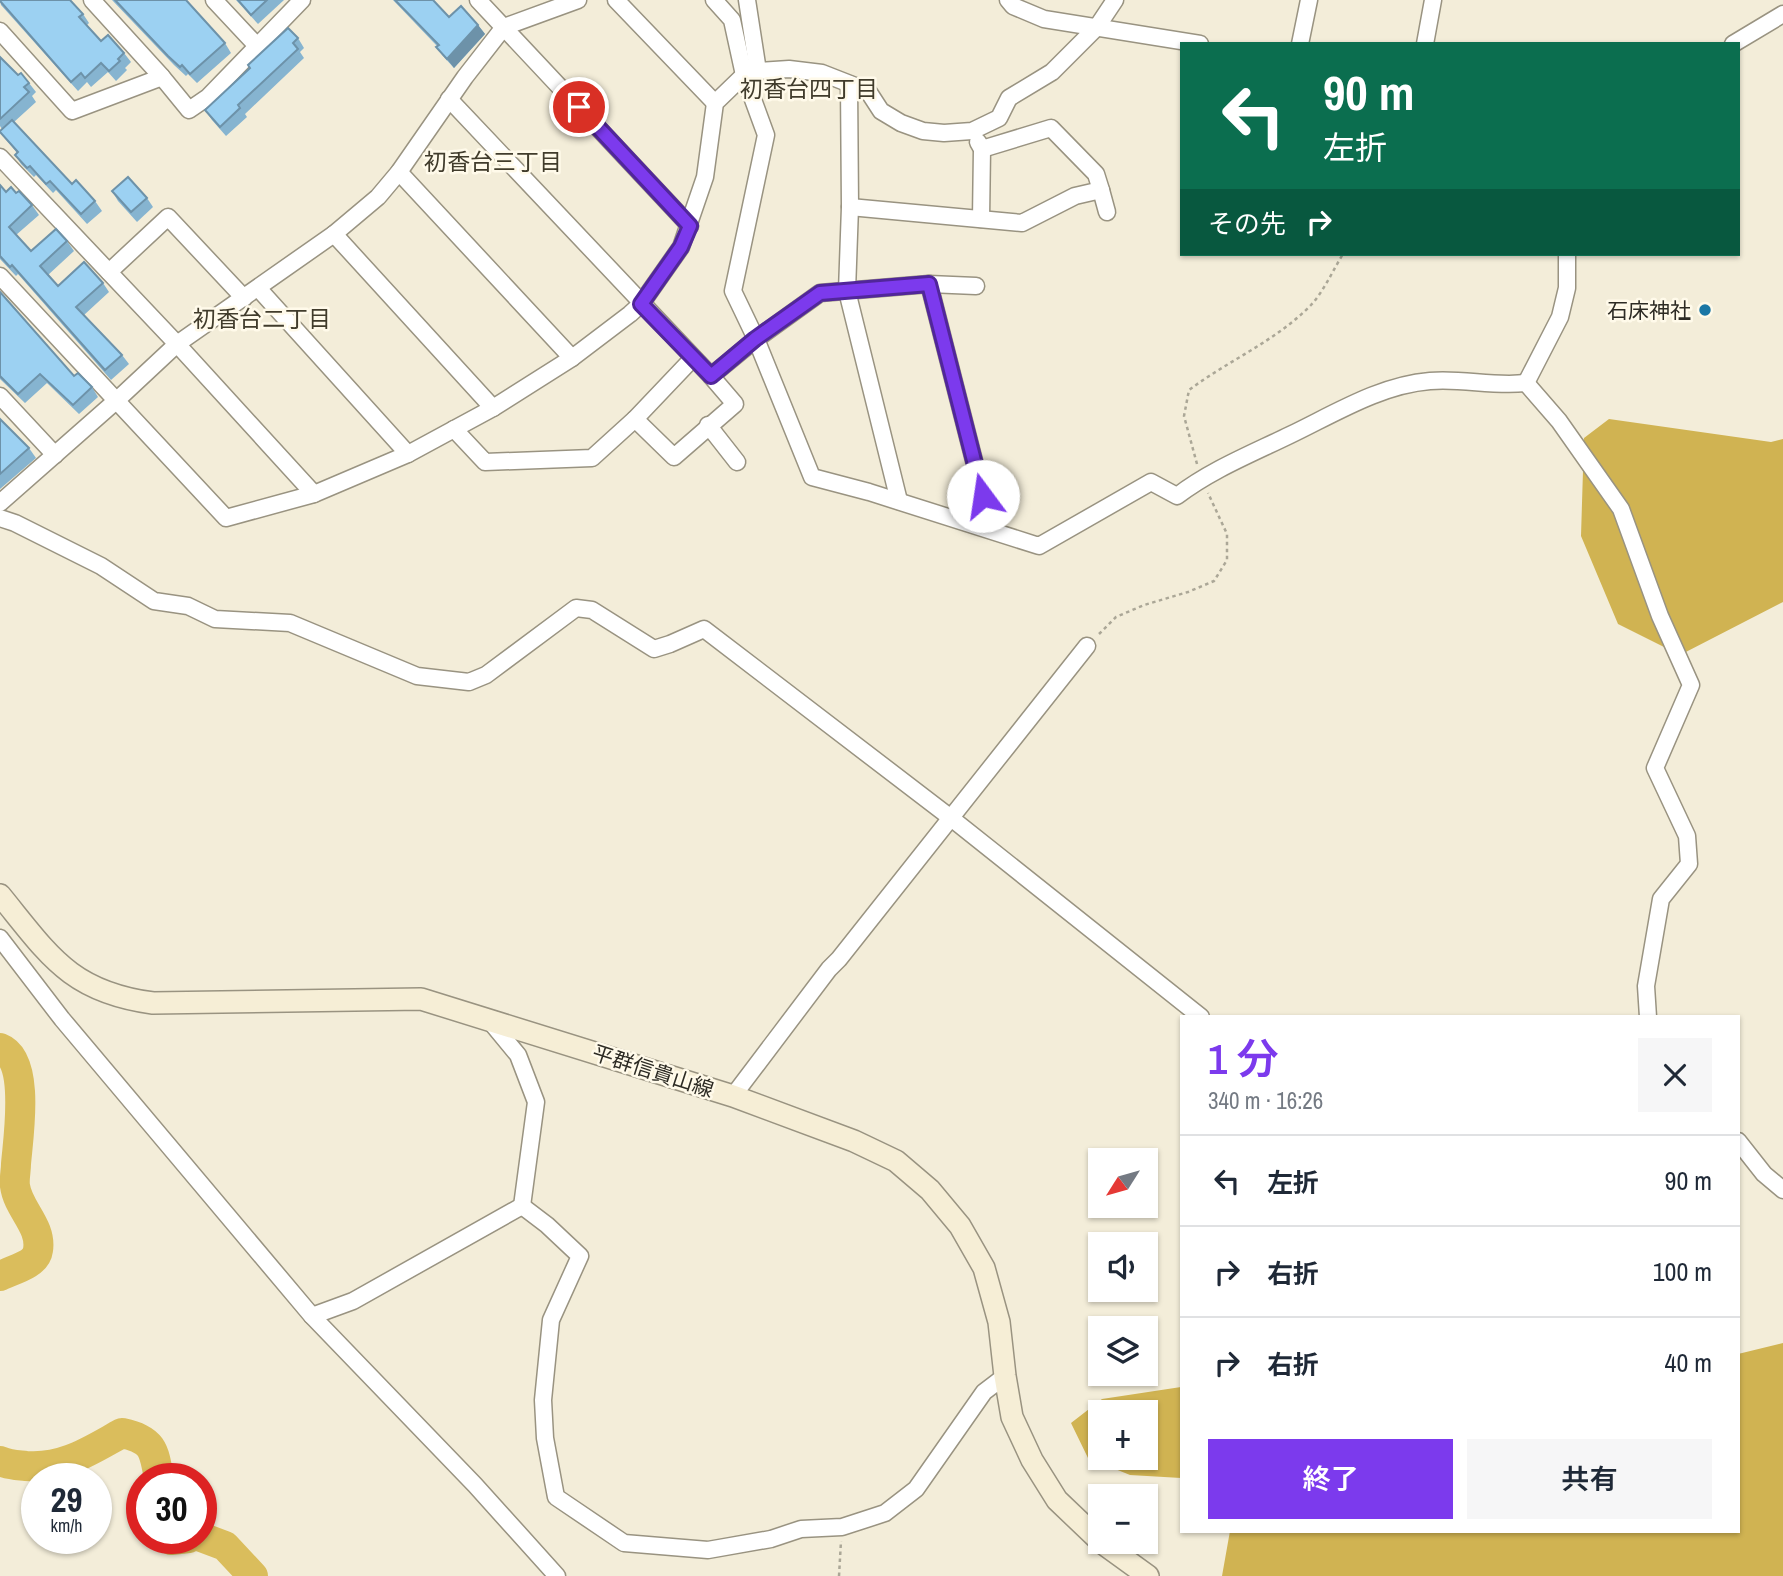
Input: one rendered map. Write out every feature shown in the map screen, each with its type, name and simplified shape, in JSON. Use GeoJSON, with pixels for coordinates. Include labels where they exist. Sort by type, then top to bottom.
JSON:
{"type":"FeatureCollection","features":[{"type":"Feature","properties":{"kind":"main road","name":"平群信貴山線"},"geometry":{"type":"LineString","coordinates":[[0,895],[53,959],[83,981],[117,996],[153,1003],[421,999],[733,1096],[896,1161],[930,1190],[960,1226],[984,1268],[999,1322],[1012,1417],[1032,1460],[1057,1500],[1088,1530]]}},
{"type":"Feature","properties":{"kind":"main road","name":"平群信貴山線"},"geometry":{"type":"LineString","coordinates":[[1118,1554],[1148,1576]]}},
{"type":"Feature","properties":{"kind":"street"},"geometry":{"type":"LineString","coordinates":[[92,0],[189,110],[208,97],[302,0]]}},
{"type":"Feature","properties":{"kind":"street"},"geometry":{"type":"LineString","coordinates":[[214,0],[258,47]]}},
{"type":"Feature","properties":{"kind":"street"},"geometry":{"type":"LineString","coordinates":[[478,0],[690,226]]}},
{"type":"Feature","properties":{"kind":"street"},"geometry":{"type":"LineString","coordinates":[[0,503],[177,344],[334,234],[378,197],[505,27],[578,0]]}},
{"type":"Feature","properties":{"kind":"street"},"geometry":{"type":"LineString","coordinates":[[616,0],[715,103]]}},
{"type":"Feature","properties":{"kind":"street"},"geometry":{"type":"LineString","coordinates":[[714,0],[732,20],[751,73],[766,135],[733,291],[812,477],[1039,546],[1152,482],[1177,496],[1200,478],[1399,386],[1431,380],[1510,385],[1526,383]]}},
{"type":"Feature","properties":{"kind":"street"},"geometry":{"type":"LineString","coordinates":[[747,0],[751,73]]}},
{"type":"Feature","properties":{"kind":"street"},"geometry":{"type":"LineString","coordinates":[[1008,0],[1013,6],[1044,19],[1188,42]]}},
{"type":"Feature","properties":{"kind":"street"},"geometry":{"type":"LineString","coordinates":[[0,276],[226,518],[314,494],[408,454],[492,408],[572,358],[641,304],[681,247],[690,226],[705,177],[715,103],[751,73],[789,69],[811,72],[868,91],[881,111],[901,124],[923,131],[972,131],[999,118],[1009,98],[1052,72],[1097,27],[1115,0]]}},
{"type":"Feature","properties":{"kind":"street"},"geometry":{"type":"LineString","coordinates":[[1300,42],[1309,0]]}},
{"type":"Feature","properties":{"kind":"street"},"geometry":{"type":"LineString","coordinates":[[1425,42],[1433,0]]}},
{"type":"Feature","properties":{"kind":"street"},"geometry":{"type":"LineString","coordinates":[[1736,42],[1783,14]]}},
{"type":"Feature","properties":{"kind":"street"},"geometry":{"type":"LineString","coordinates":[[0,31],[72,111],[162,78]]}},
{"type":"Feature","properties":{"kind":"street"},"geometry":{"type":"LineString","coordinates":[[849,84],[850,207],[847,291],[899,502]]}},
{"type":"Feature","properties":{"kind":"street"},"geometry":{"type":"LineString","coordinates":[[449,99],[735,404],[674,457],[635,419]]}},
{"type":"Feature","properties":{"kind":"street"},"geometry":{"type":"LineString","coordinates":[[982,149],[1051,128],[1096,174],[1107,212]]}},
{"type":"Feature","properties":{"kind":"street"},"geometry":{"type":"LineString","coordinates":[[972,131],[982,149],[981,219]]}},
{"type":"Feature","properties":{"kind":"street"},"geometry":{"type":"LineString","coordinates":[[1,158],[314,494]]}},
{"type":"Feature","properties":{"kind":"street"},"geometry":{"type":"LineString","coordinates":[[399,172],[572,358]]}},
{"type":"Feature","properties":{"kind":"street"},"geometry":{"type":"LineString","coordinates":[[850,207],[1022,223],[1075,196],[1101,190]]}},
{"type":"Feature","properties":{"kind":"street"},"geometry":{"type":"LineString","coordinates":[[109,272],[168,217],[251,293],[408,454]]}},
{"type":"Feature","properties":{"kind":"street"},"geometry":{"type":"LineString","coordinates":[[334,234],[492,408]]}},
{"type":"Feature","properties":{"kind":"street"},"geometry":{"type":"LineString","coordinates":[[1526,383],[1560,317],[1567,288],[1567,256]]}},
{"type":"Feature","properties":{"kind":"street"},"geometry":{"type":"LineString","coordinates":[[711,376],[755,339],[820,293],[929,284],[976,286]]}},
{"type":"Feature","properties":{"kind":"street"},"geometry":{"type":"LineString","coordinates":[[929,284],[983,496]]}},
{"type":"Feature","properties":{"kind":"street"},"geometry":{"type":"LineString","coordinates":[[454,429],[485,462],[592,458],[635,419],[693,358]]}},
{"type":"Feature","properties":{"kind":"street"},"geometry":{"type":"LineString","coordinates":[[1526,383],[1559,421],[1621,509],[1660,616],[1691,685],[1655,768],[1687,836],[1689,864],[1661,899],[1646,986],[1648,1015]]}},
{"type":"Feature","properties":{"kind":"street"},"geometry":{"type":"LineString","coordinates":[[0,396],[55,455]]}},
{"type":"Feature","properties":{"kind":"street"},"geometry":{"type":"LineString","coordinates":[[708,425],[737,462]]}},
{"type":"Feature","properties":{"kind":"street"},"geometry":{"type":"LineString","coordinates":[[0,518],[101,566],[154,601],[188,606],[215,619],[290,623],[416,676],[469,682],[486,675],[576,608],[592,610],[654,649],[704,629],[951,818],[1198,1015]]}},
{"type":"Feature","properties":{"kind":"street"},"geometry":{"type":"LineString","coordinates":[[733,1096],[829,969],[1087,646]]}},
{"type":"Feature","properties":{"kind":"street"},"geometry":{"type":"LineString","coordinates":[[0,938],[62,1018],[312,1316],[552,1573]]}},
{"type":"Feature","properties":{"kind":"street"},"geometry":{"type":"LineString","coordinates":[[488,1019],[518,1055],[536,1102],[522,1206]]}},
{"type":"Feature","properties":{"kind":"street"},"geometry":{"type":"LineString","coordinates":[[1740,1144],[1764,1174],[1783,1190]]}},
{"type":"Feature","properties":{"kind":"street"},"geometry":{"type":"LineString","coordinates":[[312,1316],[353,1301],[522,1206]]}},
{"type":"Feature","properties":{"kind":"street"},"geometry":{"type":"LineString","coordinates":[[522,1206],[580,1256],[551,1320],[543,1400],[545,1438],[556,1497],[624,1543],[708,1550],[771,1539],[801,1530],[842,1527],[885,1513],[916,1489],[984,1392],[1005,1376]]}},
{"type":"Feature","properties":{"kind":"path"},"geometry":{"type":"LineString","coordinates":[[1087,646],[1116,617],[1144,605],[1188,593],[1214,581],[1227,560],[1227,534],[1200,478],[1184,416],[1189,390],[1210,374],[1259,347],[1297,318],[1313,302],[1342,256]]}},
{"type":"Feature","properties":{"kind":"path"},"geometry":{"type":"LineString","coordinates":[[839,1576],[842,1527]]}},
{"type":"Feature","properties":{"kind":"shaded area"},"geometry":{"type":"Polygon","coordinates":[[[1609,419],[1771,442],[1783,439],[1783,602],[1680,655],[1618,624],[1581,536],[1584,438],[1609,419]]]}},
{"type":"Feature","properties":{"kind":"shaded area"},"geometry":{"type":"Polygon","coordinates":[[[1783,1343],[1783,1576],[1222,1576],[1230,1533],[1740,1533],[1740,1354],[1783,1343]]]}},
{"type":"Feature","properties":{"kind":"shaded area"},"geometry":{"type":"Polygon","coordinates":[[[1180,1387],[1180,1478],[1130,1475],[1118,1470],[1158,1470],[1158,1400],[1101,1400],[1180,1387]]]}},
{"type":"Feature","properties":{"kind":"shaded area"},"geometry":{"type":"Polygon","coordinates":[[[1088,1410],[1088,1458],[1071,1423],[1088,1410]]]}},
{"type":"Feature","properties":{"kind":"building"},"geometry":{"type":"Polygon","coordinates":[[[0,0],[70,0],[83,14],[79,17],[101,41],[108,35],[124,53],[109,71],[101,63],[85,78],[81,73],[71,82],[0,0]]]}},
{"type":"Feature","properties":{"kind":"building"},"geometry":{"type":"Polygon","coordinates":[[[115,0],[186,0],[225,43],[190,74],[168,56],[115,0]]]}},
{"type":"Feature","properties":{"kind":"building"},"geometry":{"type":"Polygon","coordinates":[[[238,0],[267,0],[251,15],[238,0]]]}},
{"type":"Feature","properties":{"kind":"building"},"geometry":{"type":"Polygon","coordinates":[[[395,0],[433,0],[449,17],[461,6],[478,25],[447,59],[436,47],[439,45],[395,0]]]}},
{"type":"Feature","properties":{"kind":"building"},"geometry":{"type":"Polygon","coordinates":[[[288,28],[298,38],[293,43],[298,49],[238,105],[240,108],[220,127],[205,110],[288,28]]]}},
{"type":"Feature","properties":{"kind":"building"},"geometry":{"type":"Polygon","coordinates":[[[0,57],[18,75],[21,73],[29,83],[24,87],[29,92],[0,119],[0,57]]]}},
{"type":"Feature","properties":{"kind":"building"},"geometry":{"type":"Polygon","coordinates":[[[12,120],[72,184],[76,180],[95,201],[81,214],[50,181],[46,184],[30,166],[27,168],[15,155],[18,152],[0,132],[12,120]]]}},
{"type":"Feature","properties":{"kind":"building"},"geometry":{"type":"Polygon","coordinates":[[[128,177],[147,198],[131,212],[112,191],[128,177]]]}},
{"type":"Feature","properties":{"kind":"building"},"geometry":{"type":"Polygon","coordinates":[[[0,185],[6,192],[11,187],[16,193],[19,191],[32,205],[9,227],[31,251],[56,229],[67,241],[40,266],[58,286],[84,262],[103,283],[76,307],[122,355],[105,370],[12,265],[10,267],[0,256],[0,185]]]}},
{"type":"Feature","properties":{"kind":"building"},"geometry":{"type":"Polygon","coordinates":[[[0,292],[74,376],[78,373],[92,387],[73,405],[40,374],[18,394],[0,376],[0,292]]]}},
{"type":"Feature","properties":{"kind":"building"},"geometry":{"type":"Polygon","coordinates":[[[0,419],[29,448],[0,474],[0,419]]]}},
{"type":"Feature","properties":{"kind":"waterway"},"geometry":{"type":"LineString","coordinates":[[0,1048],[10,1055],[19,1083],[20,1119],[15,1186],[20,1202],[37,1233],[38,1241],[38,1250],[33,1260],[0,1276]]}},
{"type":"Feature","properties":{"kind":"waterway"},"geometry":{"type":"LineString","coordinates":[[0,1461],[26,1466],[53,1464],[77,1457],[122,1433],[146,1443],[156,1463]]}},
{"type":"Feature","properties":{"kind":"waterway"},"geometry":{"type":"LineString","coordinates":[[217,1543],[225,1546],[253,1576]]}},
{"type":"Feature","properties":{"kind":"place","name":"石床神社"},"geometry":{"type":"Point","coordinates":[1705,310]}},
{"type":"Feature","properties":{"kind":"district","name":"初香台四丁目"},"geometry":{"type":"Point","coordinates":[809,88]}},
{"type":"Feature","properties":{"kind":"district","name":"初香台三丁目"},"geometry":{"type":"Point","coordinates":[493,161]}},
{"type":"Feature","properties":{"kind":"district","name":"初香台二丁目"},"geometry":{"type":"Point","coordinates":[262,318]}},
{"type":"Feature","properties":{"kind":"route"},"geometry":{"type":"LineString","coordinates":[[579,107],[690,226],[681,247],[641,304],[711,376],[755,339],[820,293],[929,284],[983,496]]}}]}
